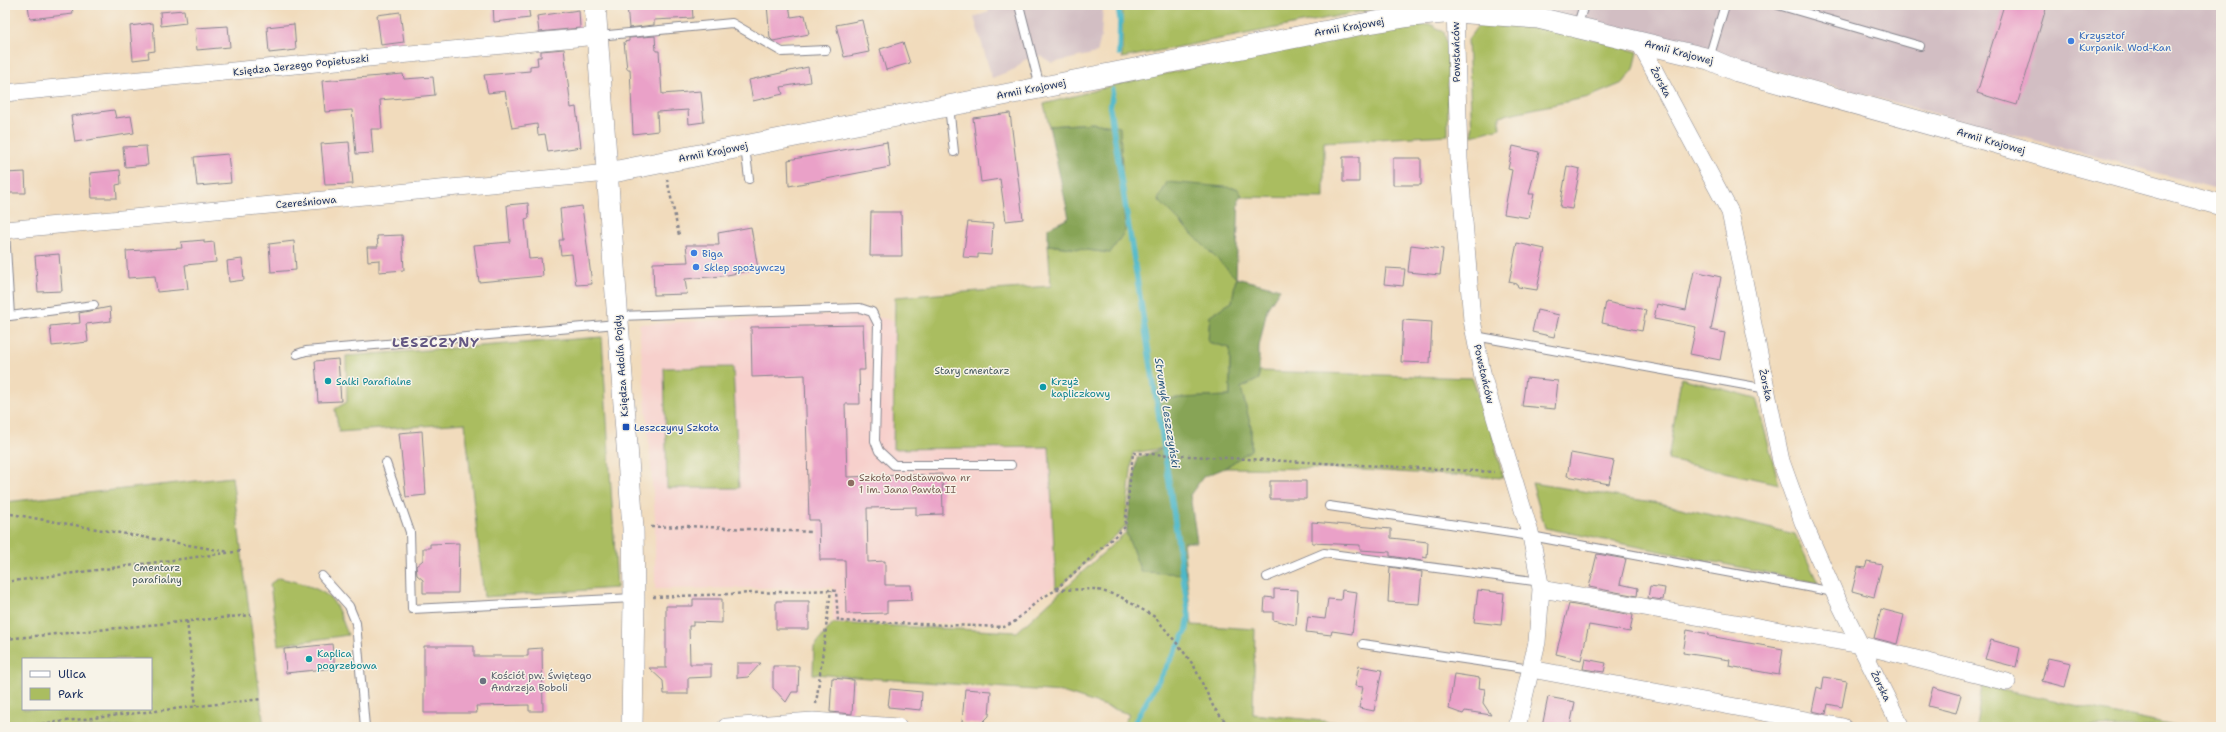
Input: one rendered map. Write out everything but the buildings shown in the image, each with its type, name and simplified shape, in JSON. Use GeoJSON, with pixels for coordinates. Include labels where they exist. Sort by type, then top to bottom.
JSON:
{"type":"FeatureCollection","features":[{"type":"Feature","properties":{"kind":"street","name":"Księdza Adolfa Pojdy"},"geometry":{"type":"LineString","coordinates":[[595,5],[633,528],[634,598],[632,727]]}},
{"type":"Feature","properties":{"kind":"street","name":"Armii Krajowej"},"geometry":{"type":"LineString","coordinates":[[608,173],[1363,24],[1455,9],[1538,18],[1709,59],[1745,73],[2221,205]]}},
{"type":"Feature","properties":{"kind":"street","name":"Powstańców"},"geometry":{"type":"LineString","coordinates":[[1455,9],[1459,159],[1475,336],[1483,378],[1531,536],[1541,585],[1537,642],[1532,669],[1517,727]]}},
{"type":"Feature","properties":{"kind":"street","name":"Księdza Jerzego Popiełuszki"},"geometry":{"type":"LineString","coordinates":[[5,93],[597,36]]}},
{"type":"Feature","properties":{"kind":"street","name":"Żorska"},"geometry":{"type":"LineString","coordinates":[[1639,42],[1730,212],[1768,389],[1781,461],[1803,522],[1834,592],[1901,727]]}},
{"type":"Feature","properties":{"kind":"street","name":"Czereśniowa"},"geometry":{"type":"LineString","coordinates":[[5,230],[608,173]]}},
{"type":"Feature","properties":{"kind":"street"},"geometry":{"type":"LineString","coordinates":[[1541,585],[1861,645],[2007,682]]}},
{"type":"Feature","properties":{"kind":"street"},"geometry":{"type":"LineString","coordinates":[[1532,669],[1843,727]]}},
{"type":"Feature","properties":{"kind":"street"},"geometry":{"type":"LineString","coordinates":[[726,727],[813,721],[898,727]]}},
{"type":"Feature","properties":{"kind":"lane"},"geometry":{"type":"LineString","coordinates":[[1019,5],[1040,87]]}},
{"type":"Feature","properties":{"kind":"lane"},"geometry":{"type":"LineString","coordinates":[[1577,27],[1584,5]]}},
{"type":"Feature","properties":{"kind":"lane"},"geometry":{"type":"LineString","coordinates":[[1709,59],[1725,5]]}},
{"type":"Feature","properties":{"kind":"lane"},"geometry":{"type":"LineString","coordinates":[[1778,5],[1920,46]]}},
{"type":"Feature","properties":{"kind":"lane"},"geometry":{"type":"LineString","coordinates":[[597,36],[732,23],[782,52],[826,50]]}},
{"type":"Feature","properties":{"kind":"lane"},"geometry":{"type":"LineString","coordinates":[[948,106],[954,152]]}},
{"type":"Feature","properties":{"kind":"lane"},"geometry":{"type":"LineString","coordinates":[[745,146],[749,180]]}},
{"type":"Feature","properties":{"kind":"lane"},"geometry":{"type":"LineString","coordinates":[[5,230],[10,316],[94,305]]}},
{"type":"Feature","properties":{"kind":"lane"},"geometry":{"type":"LineString","coordinates":[[297,354],[306,351],[618,320],[860,308],[872,312],[878,324],[875,441],[879,451],[894,465],[1011,465]]}},
{"type":"Feature","properties":{"kind":"lane"},"geometry":{"type":"LineString","coordinates":[[1475,336],[1768,389]]}},
{"type":"Feature","properties":{"kind":"lane"},"geometry":{"type":"LineString","coordinates":[[386,463],[410,532],[412,609],[634,598]]}},
{"type":"Feature","properties":{"kind":"lane"},"geometry":{"type":"LineString","coordinates":[[1329,506],[1531,536],[1834,592]]}},
{"type":"Feature","properties":{"kind":"lane"},"geometry":{"type":"LineString","coordinates":[[1267,577],[1324,553],[1541,585]]}},
{"type":"Feature","properties":{"kind":"lane"},"geometry":{"type":"LineString","coordinates":[[322,576],[348,606],[356,623],[365,727]]}},
{"type":"Feature","properties":{"kind":"lane"},"geometry":{"type":"LineString","coordinates":[[1363,644],[1532,669]]}},
{"type":"Feature","properties":{"kind":"path"},"geometry":{"type":"LineString","coordinates":[[666,173],[679,235]]}},
{"type":"Feature","properties":{"kind":"path"},"geometry":{"type":"LineString","coordinates":[[634,598],[831,590],[836,591],[838,621],[1004,627],[1014,622],[1040,599],[1056,590],[1125,528],[1133,453],[1512,472]]}},
{"type":"Feature","properties":{"kind":"path"},"geometry":{"type":"LineString","coordinates":[[5,513],[232,553]]}},
{"type":"Feature","properties":{"kind":"path"},"geometry":{"type":"LineString","coordinates":[[633,528],[686,526],[812,532]]}},
{"type":"Feature","properties":{"kind":"path"},"geometry":{"type":"LineString","coordinates":[[5,582],[242,551]]}},
{"type":"Feature","properties":{"kind":"path"},"geometry":{"type":"LineString","coordinates":[[1056,590],[1095,589],[1119,596],[1155,617],[1180,646],[1194,666],[1214,708],[1230,727]]}},
{"type":"Feature","properties":{"kind":"path"},"geometry":{"type":"LineString","coordinates":[[813,721],[831,590]]}},
{"type":"Feature","properties":{"kind":"path"},"geometry":{"type":"LineString","coordinates":[[5,639],[251,614]]}},
{"type":"Feature","properties":{"kind":"path"},"geometry":{"type":"LineString","coordinates":[[187,621],[196,706]]}},
{"type":"Feature","properties":{"kind":"path"},"geometry":{"type":"LineString","coordinates":[[12,727],[262,699]]}},
{"type":"Feature","properties":{"kind":"shaded area"},"geometry":{"type":"Polygon","coordinates":[[[987,5],[1103,5],[1101,37],[1097,53],[1052,63],[1041,56],[1024,60],[1015,69],[992,78],[974,17],[989,12],[987,5]]]}},
{"type":"Feature","properties":{"kind":"shaded area"},"geometry":{"type":"Polygon","coordinates":[[[1505,5],[2221,5],[2221,190],[1724,57],[1505,5]]]}},
{"type":"Feature","properties":{"kind":"shaded area","name":"Szkoła Podstawowa nr 1 im. Jana Pawła II"},"geometry":{"type":"Polygon","coordinates":[[[859,313],[895,321],[893,449],[1050,447],[1055,584],[1011,623],[833,623],[833,587],[655,589],[655,517],[639,324],[859,313]]]}},
{"type":"Feature","properties":{"kind":"green space"},"geometry":{"type":"Polygon","coordinates":[[[1122,5],[1395,5],[1122,58],[1122,5]]]}},
{"type":"Feature","properties":{"kind":"green space","name":"Stary cmentarz"},"geometry":{"type":"Polygon","coordinates":[[[1389,24],[1432,25],[1444,32],[1448,49],[1448,135],[1324,142],[1324,198],[1243,197],[1237,188],[1180,223],[1213,253],[1236,278],[1232,302],[1210,315],[1208,342],[1230,348],[1230,396],[1154,399],[1164,448],[1133,453],[1125,527],[1056,590],[1049,447],[893,449],[895,297],[1051,286],[1048,245],[1110,253],[1093,123],[1049,126],[1044,104],[1115,85],[1389,24]]]}},
{"type":"Feature","properties":{"kind":"green space"},"geometry":{"type":"Polygon","coordinates":[[[1479,24],[1558,29],[1638,52],[1634,69],[1623,83],[1589,97],[1500,116],[1500,128],[1472,136],[1468,39],[1479,24]]]}},
{"type":"Feature","properties":{"kind":"green space"},"geometry":{"type":"Polygon","coordinates":[[[1093,123],[1120,127],[1125,231],[1110,253],[1048,245],[1048,228],[1069,218],[1049,126],[1093,123]]]}},
{"type":"Feature","properties":{"kind":"green space"},"geometry":{"type":"Polygon","coordinates":[[[1167,182],[1237,188],[1243,197],[1239,197],[1236,278],[1158,200],[1167,182]]]}},
{"type":"Feature","properties":{"kind":"green space"},"geometry":{"type":"Polygon","coordinates":[[[1236,278],[1280,289],[1267,309],[1259,347],[1259,379],[1241,388],[1251,427],[1251,450],[1225,468],[1203,477],[1190,495],[1197,542],[1183,542],[1186,574],[1141,572],[1126,532],[1137,458],[1164,448],[1154,399],[1230,396],[1230,348],[1208,342],[1210,315],[1232,302],[1236,278]]]}},
{"type":"Feature","properties":{"kind":"green space"},"geometry":{"type":"Polygon","coordinates":[[[602,337],[617,588],[484,597],[465,423],[339,432],[335,409],[347,402],[346,356],[602,337]]]}},
{"type":"Feature","properties":{"kind":"green space"},"geometry":{"type":"Polygon","coordinates":[[[733,367],[739,488],[667,488],[664,368],[733,367]]]}},
{"type":"Feature","properties":{"kind":"green space"},"geometry":{"type":"Polygon","coordinates":[[[1259,371],[1472,378],[1490,424],[1503,478],[1344,469],[1225,468],[1251,450],[1251,427],[1241,388],[1259,379],[1259,371]]]}},
{"type":"Feature","properties":{"kind":"green space"},"geometry":{"type":"Polygon","coordinates":[[[1681,378],[1756,398],[1779,484],[1668,460],[1681,378]]]}},
{"type":"Feature","properties":{"kind":"green space","name":"Cmentarz parafialny"},"geometry":{"type":"Polygon","coordinates":[[[232,477],[264,727],[5,727],[5,502],[232,477]]]}},
{"type":"Feature","properties":{"kind":"green space"},"geometry":{"type":"Polygon","coordinates":[[[1532,483],[1659,503],[1795,534],[1818,583],[1545,528],[1532,483]]]}},
{"type":"Feature","properties":{"kind":"green space"},"geometry":{"type":"Polygon","coordinates":[[[1126,532],[1141,572],[1186,570],[1192,625],[1255,629],[1253,714],[1342,723],[1341,727],[1122,727],[1129,714],[1062,692],[813,674],[814,647],[833,623],[1017,632],[1126,532]]]}},
{"type":"Feature","properties":{"kind":"green space"},"geometry":{"type":"Polygon","coordinates":[[[278,578],[304,584],[318,590],[332,599],[348,635],[278,645],[270,584],[278,578]]]}},
{"type":"Feature","properties":{"kind":"green space"},"geometry":{"type":"Polygon","coordinates":[[[1982,686],[2179,727],[1976,727],[1982,686]]]}},
{"type":"Feature","properties":{"kind":"waterway","name":"Strumyk Leszczyński"},"geometry":{"type":"LineString","coordinates":[[1118,5],[1120,19],[1119,53]]}},
{"type":"Feature","properties":{"kind":"waterway","name":"Strumyk Leszczyński"},"geometry":{"type":"LineString","coordinates":[[1113,90],[1110,109],[1164,448],[1189,617],[1186,632],[1132,727]]}},
{"type":"Feature","properties":{"kind":"place","name":"Krzysztof Kurpanik. Wod-Kan"},"geometry":{"type":"Point","coordinates":[2071,41]}},
{"type":"Feature","properties":{"kind":"place","name":"Biga"},"geometry":{"type":"Point","coordinates":[694,253]}},
{"type":"Feature","properties":{"kind":"place","name":"Sklep spożywczy"},"geometry":{"type":"Point","coordinates":[696,267]}},
{"type":"Feature","properties":{"kind":"place","name":"Salki Parafialne"},"geometry":{"type":"Point","coordinates":[328,381]}},
{"type":"Feature","properties":{"kind":"place","name":"Krzyż kapliczkowy"},"geometry":{"type":"Point","coordinates":[1043,387]}},
{"type":"Feature","properties":{"kind":"place","name":"Leszczyny Szkoła"},"geometry":{"type":"Point","coordinates":[626,427]}},
{"type":"Feature","properties":{"kind":"place","name":"Szkoła Podstawowa nr 1 im. Jana Pawła II"},"geometry":{"type":"Point","coordinates":[851,483]}},
{"type":"Feature","properties":{"kind":"place","name":"Kaplica pogrzebowa"},"geometry":{"type":"Point","coordinates":[309,659]}},
{"type":"Feature","properties":{"kind":"place","name":"Kościół pw. Świętego Andrzeja Boboli"},"geometry":{"type":"Point","coordinates":[483,681]}},
{"type":"Feature","properties":{"kind":"district","name":"LESZCZYNY"},"geometry":{"type":"Point","coordinates":[436,342]}}]}
